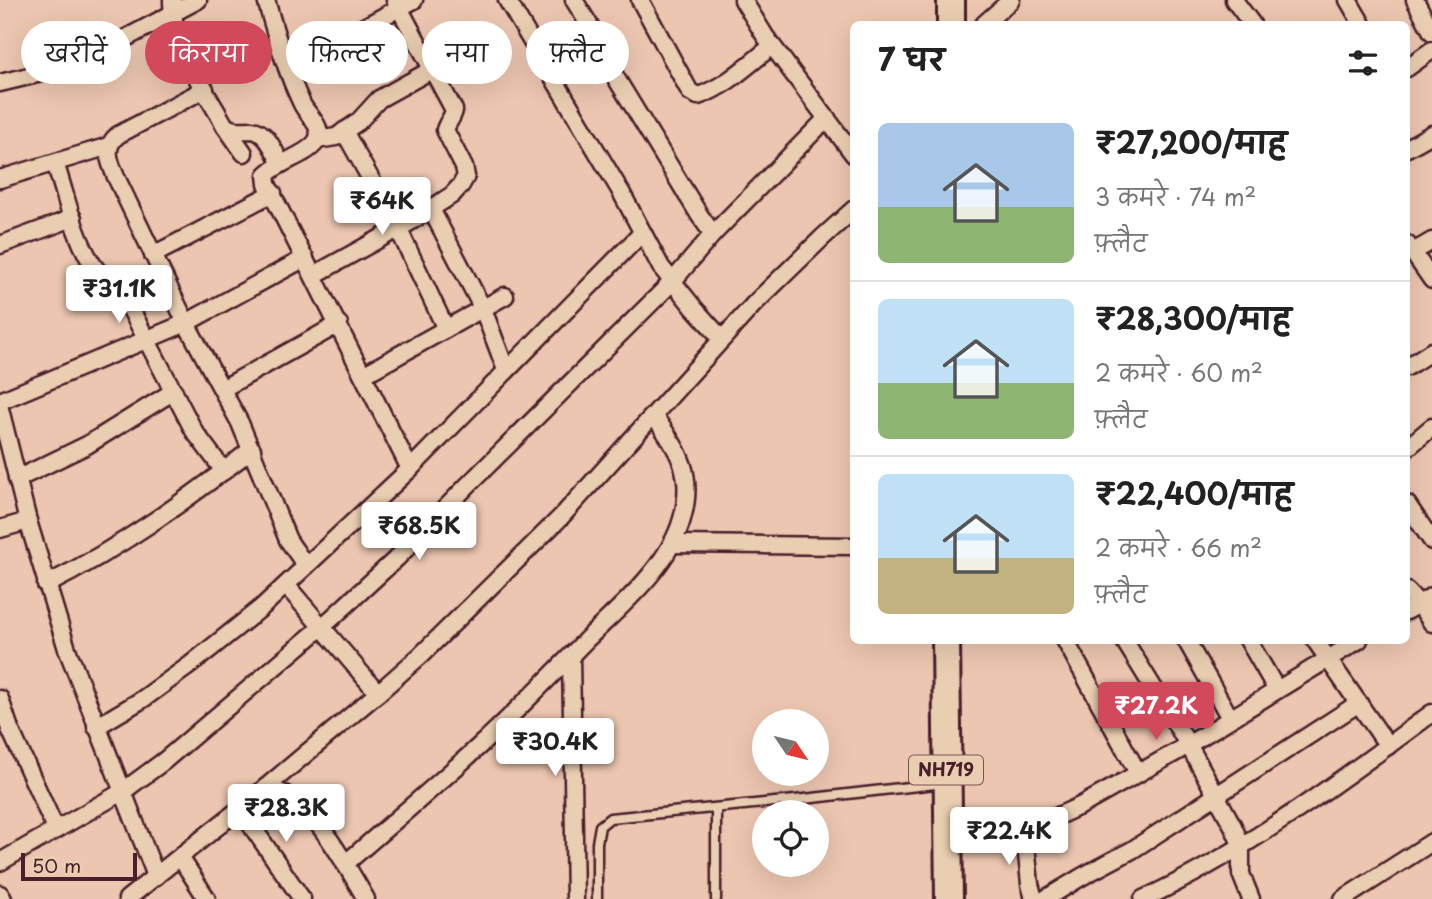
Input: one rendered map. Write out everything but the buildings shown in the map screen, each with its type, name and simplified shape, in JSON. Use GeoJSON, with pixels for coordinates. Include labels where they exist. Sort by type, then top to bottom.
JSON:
{"type":"FeatureCollection","features":[{"type":"Feature","properties":{"kind":"highway"},"geometry":{"type":"LineString","coordinates":[[951,0],[951,21]]}},
{"type":"Feature","properties":{"kind":"highway","name":"NH719"},"geometry":{"type":"LineString","coordinates":[[946,644],[949,899]]}},
{"type":"Feature","properties":{"kind":"street"},"geometry":{"type":"LineString","coordinates":[[0,83],[75,65],[172,7],[198,0]]}},
{"type":"Feature","properties":{"kind":"street"},"geometry":{"type":"LineString","coordinates":[[266,0],[286,62]]}},
{"type":"Feature","properties":{"kind":"street"},"geometry":{"type":"LineString","coordinates":[[369,21],[398,4],[414,0]]}},
{"type":"Feature","properties":{"kind":"street"},"geometry":{"type":"LineString","coordinates":[[507,0],[621,192],[656,260],[722,339]]}},
{"type":"Feature","properties":{"kind":"street"},"geometry":{"type":"LineString","coordinates":[[575,0],[617,78],[699,216],[713,234]]}},
{"type":"Feature","properties":{"kind":"street"},"geometry":{"type":"LineString","coordinates":[[640,0],[690,92],[698,96],[728,80],[772,46]]}},
{"type":"Feature","properties":{"kind":"street"},"geometry":{"type":"LineString","coordinates":[[743,0],[772,46],[850,150]]}},
{"type":"Feature","properties":{"kind":"street"},"geometry":{"type":"LineString","coordinates":[[988,21],[1011,0]]}},
{"type":"Feature","properties":{"kind":"street"},"geometry":{"type":"LineString","coordinates":[[1234,0],[1250,21]]}},
{"type":"Feature","properties":{"kind":"street"},"geometry":{"type":"LineString","coordinates":[[1348,0],[1360,21]]}},
{"type":"Feature","properties":{"kind":"street"},"geometry":{"type":"LineString","coordinates":[[1415,0],[1432,32]]}},
{"type":"Feature","properties":{"kind":"street"},"geometry":{"type":"LineString","coordinates":[[398,4],[422,49]]}},
{"type":"Feature","properties":{"kind":"street"},"geometry":{"type":"LineString","coordinates":[[172,7],[180,44],[225,126],[244,153]]}},
{"type":"Feature","properties":{"kind":"street"},"geometry":{"type":"LineString","coordinates":[[1410,66],[1432,50]]}},
{"type":"Feature","properties":{"kind":"street"},"geometry":{"type":"LineString","coordinates":[[410,469],[267,184],[266,175],[317,141],[344,131],[379,99],[422,75]]}},
{"type":"Feature","properties":{"kind":"street"},"geometry":{"type":"LineString","coordinates":[[294,84],[303,106],[317,125],[317,141]]}},
{"type":"Feature","properties":{"kind":"street"},"geometry":{"type":"LineString","coordinates":[[313,275],[431,209],[452,195],[461,185],[466,176],[464,167],[445,130],[454,110],[441,84]]}},
{"type":"Feature","properties":{"kind":"street"},"geometry":{"type":"LineString","coordinates":[[205,89],[118,135],[112,140],[108,155],[186,323],[240,423],[288,540],[306,566]]}},
{"type":"Feature","properties":{"kind":"street"},"geometry":{"type":"LineString","coordinates":[[0,862],[122,792],[199,733],[321,628],[398,557],[672,282],[713,234],[827,118]]}},
{"type":"Feature","properties":{"kind":"street"},"geometry":{"type":"LineString","coordinates":[[225,126],[233,131],[254,130],[262,134],[281,164]]}},
{"type":"Feature","properties":{"kind":"street"},"geometry":{"type":"LineString","coordinates":[[344,131],[398,228],[446,329]]}},
{"type":"Feature","properties":{"kind":"street"},"geometry":{"type":"LineString","coordinates":[[1410,146],[1432,134]]}},
{"type":"Feature","properties":{"kind":"street"},"geometry":{"type":"LineString","coordinates":[[0,179],[109,146]]}},
{"type":"Feature","properties":{"kind":"street"},"geometry":{"type":"LineString","coordinates":[[55,163],[91,262],[122,295],[148,339],[194,431],[224,471]]}},
{"type":"Feature","properties":{"kind":"street"},"geometry":{"type":"LineString","coordinates":[[153,255],[273,193]]}},
{"type":"Feature","properties":{"kind":"street"},"geometry":{"type":"LineString","coordinates":[[431,209],[483,309],[506,370]]}},
{"type":"Feature","properties":{"kind":"street"},"geometry":{"type":"LineString","coordinates":[[127,899],[240,809],[421,655],[585,492],[781,277],[850,213]]}},
{"type":"Feature","properties":{"kind":"street"},"geometry":{"type":"LineString","coordinates":[[0,246],[73,218]]}},
{"type":"Feature","properties":{"kind":"street"},"geometry":{"type":"LineString","coordinates":[[96,727],[190,665],[261,608],[410,469],[642,233]]}},
{"type":"Feature","properties":{"kind":"street"},"geometry":{"type":"LineString","coordinates":[[1432,241],[1410,248],[1432,280]]}},
{"type":"Feature","properties":{"kind":"street"},"geometry":{"type":"LineString","coordinates":[[0,401],[186,323],[305,258]]}},
{"type":"Feature","properties":{"kind":"street"},"geometry":{"type":"LineString","coordinates":[[363,375],[505,296]]}},
{"type":"Feature","properties":{"kind":"street"},"geometry":{"type":"LineString","coordinates":[[222,388],[339,324]]}},
{"type":"Feature","properties":{"kind":"street"},"geometry":{"type":"LineString","coordinates":[[1410,365],[1432,351]]}},
{"type":"Feature","properties":{"kind":"street"},"geometry":{"type":"LineString","coordinates":[[17,479],[87,444],[174,391]]}},
{"type":"Feature","properties":{"kind":"street"},"geometry":{"type":"LineString","coordinates":[[0,409],[4,446],[17,479],[67,649],[156,876]]}},
{"type":"Feature","properties":{"kind":"street"},"geometry":{"type":"LineString","coordinates":[[345,864],[473,752],[643,583],[672,544],[685,505],[685,473],[675,444],[654,416]]}},
{"type":"Feature","properties":{"kind":"street"},"geometry":{"type":"LineString","coordinates":[[1410,445],[1432,427]]}},
{"type":"Feature","properties":{"kind":"street"},"geometry":{"type":"LineString","coordinates":[[46,585],[105,553],[206,485],[252,449]]}},
{"type":"Feature","properties":{"kind":"street"},"geometry":{"type":"LineString","coordinates":[[1410,508],[1432,541]]}},
{"type":"Feature","properties":{"kind":"street"},"geometry":{"type":"LineString","coordinates":[[0,529],[28,521]]}},
{"type":"Feature","properties":{"kind":"street"},"geometry":{"type":"LineString","coordinates":[[672,544],[850,546]]}},
{"type":"Feature","properties":{"kind":"street"},"geometry":{"type":"LineString","coordinates":[[286,585],[378,693]]}},
{"type":"Feature","properties":{"kind":"street"},"geometry":{"type":"LineString","coordinates":[[1419,604],[1432,624]]}},
{"type":"Feature","properties":{"kind":"street"},"geometry":{"type":"LineString","coordinates":[[1067,644],[1138,773]]}},
{"type":"Feature","properties":{"kind":"street"},"geometry":{"type":"LineString","coordinates":[[1126,644],[1188,744],[1241,845],[1241,874],[1251,899]]}},
{"type":"Feature","properties":{"kind":"street"},"geometry":{"type":"LineString","coordinates":[[1188,644],[1230,718]]}},
{"type":"Feature","properties":{"kind":"street"},"geometry":{"type":"LineString","coordinates":[[1250,644],[1277,690]]}},
{"type":"Feature","properties":{"kind":"street"},"geometry":{"type":"LineString","coordinates":[[1318,644],[1388,746]]}},
{"type":"Feature","properties":{"kind":"street"},"geometry":{"type":"LineString","coordinates":[[948,835],[1042,822],[1082,805],[1352,644]]}},
{"type":"Feature","properties":{"kind":"street"},"geometry":{"type":"LineString","coordinates":[[571,656],[575,899]]}},
{"type":"Feature","properties":{"kind":"street"},"geometry":{"type":"LineString","coordinates":[[0,699],[10,729],[56,830]]}},
{"type":"Feature","properties":{"kind":"street"},"geometry":{"type":"LineString","coordinates":[[1045,899],[1132,849],[1359,704]]}},
{"type":"Feature","properties":{"kind":"street"},"geometry":{"type":"LineString","coordinates":[[1143,899],[1241,845],[1287,816],[1432,713]]}},
{"type":"Feature","properties":{"kind":"street"},"geometry":{"type":"LineString","coordinates":[[265,788],[287,795],[314,819],[366,899]]}},
{"type":"Feature","properties":{"kind":"street"},"geometry":{"type":"LineString","coordinates":[[240,809],[302,899]]}},
{"type":"Feature","properties":{"kind":"street"},"geometry":{"type":"LineString","coordinates":[[1024,825],[1034,899]]}},
{"type":"Feature","properties":{"kind":"street"},"geometry":{"type":"LineString","coordinates":[[1343,899],[1432,842]]}},
{"type":"Feature","properties":{"kind":"street"},"geometry":{"type":"LineString","coordinates":[[180,857],[207,899]]}},
{"type":"Feature","properties":{"kind":"street"},"geometry":{"type":"LineString","coordinates":[[0,894],[2,899]]}},
{"type":"Feature","properties":{"kind":"lane"},"geometry":{"type":"LineString","coordinates":[[597,899],[597,843],[600,827],[610,818],[947,783]]}},
{"type":"Feature","properties":{"kind":"lane"},"geometry":{"type":"LineString","coordinates":[[716,808],[716,899]]}}]}
